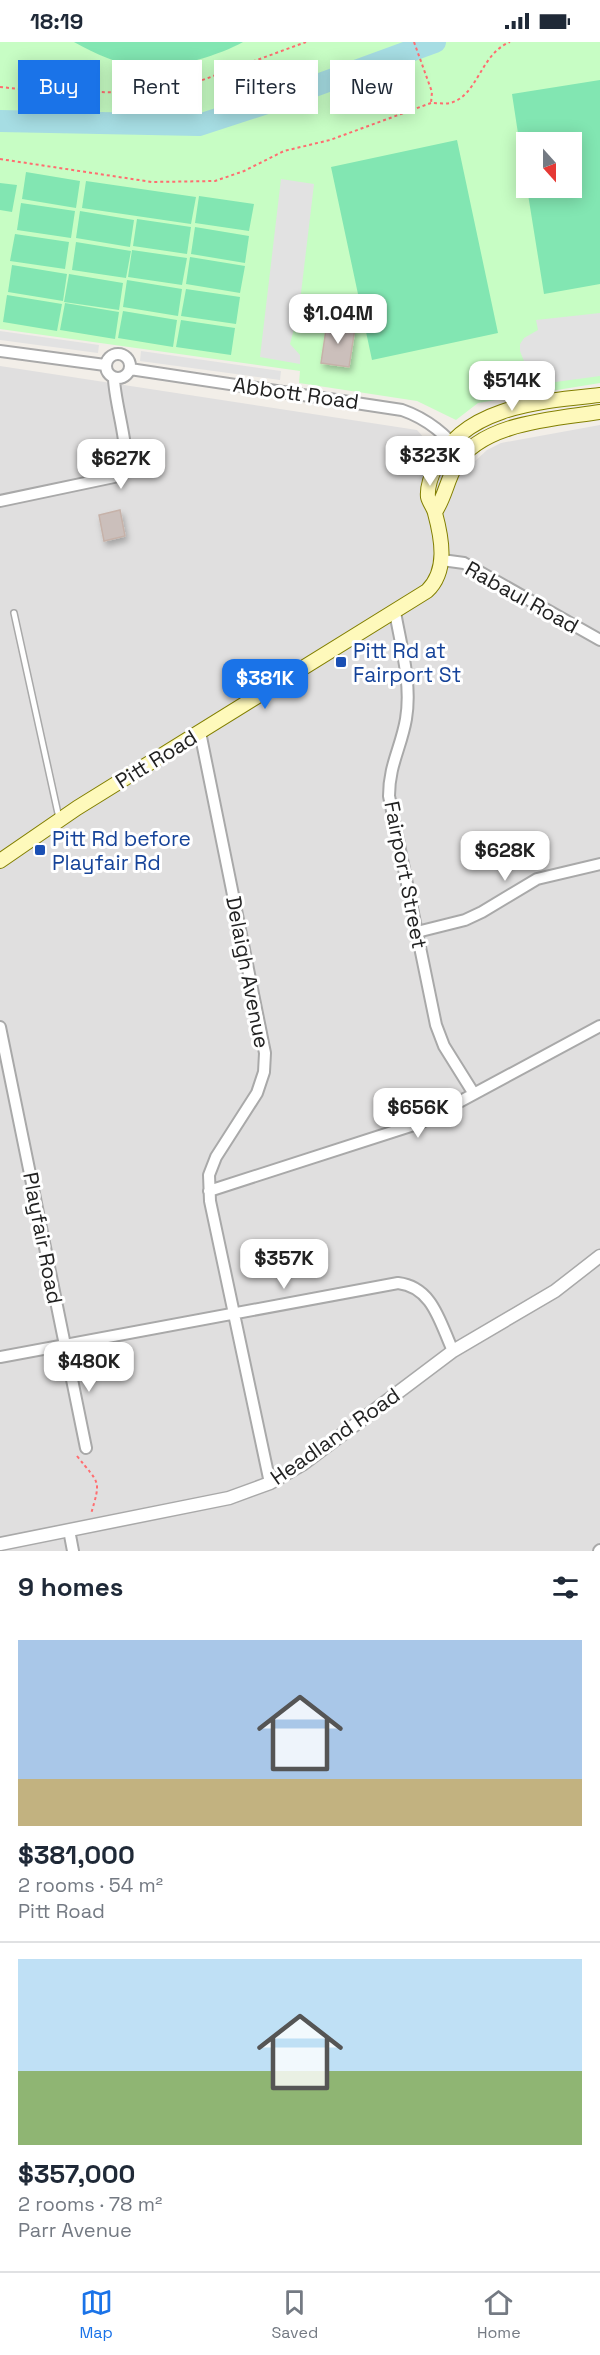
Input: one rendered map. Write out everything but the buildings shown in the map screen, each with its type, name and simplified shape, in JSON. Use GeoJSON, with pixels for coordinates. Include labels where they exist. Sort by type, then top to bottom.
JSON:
{"type":"FeatureCollection","features":[{"type":"Feature","properties":{"kind":"main road"},"geometry":{"type":"LineString","coordinates":[[442,560],[435,512],[428,496],[430,482],[443,453],[452,442],[470,426],[491,415],[518,407],[600,395]]}},
{"type":"Feature","properties":{"kind":"main road"},"geometry":{"type":"LineString","coordinates":[[435,512],[444,499],[457,464],[480,441],[498,432],[522,425],[600,412]]}},
{"type":"Feature","properties":{"kind":"main road","name":"Pitt Road"},"geometry":{"type":"LineString","coordinates":[[0,861],[60,819],[395,612],[434,585],[440,573],[442,560]]}},
{"type":"Feature","properties":{"kind":"street","name":"Abbott Road"},"geometry":{"type":"LineString","coordinates":[[0,351],[105,365],[109,358],[119,354],[126,358],[130,369],[402,410],[431,424],[464,456]]}},
{"type":"Feature","properties":{"kind":"street"},"geometry":{"type":"LineString","coordinates":[[105,365],[107,373],[114,378],[122,378],[130,369]]}},
{"type":"Feature","properties":{"kind":"street"},"geometry":{"type":"LineString","coordinates":[[0,501],[114,477],[121,472],[126,453],[115,396],[114,378]]}},
{"type":"Feature","properties":{"kind":"street","name":"Rabaul Road"},"geometry":{"type":"LineString","coordinates":[[442,560],[464,563],[600,640]]}},
{"type":"Feature","properties":{"kind":"street","name":"Fairport Street"},"geometry":{"type":"LineString","coordinates":[[395,612],[407,685],[406,718],[389,775],[389,796],[436,1025],[444,1046],[474,1094]]}},
{"type":"Feature","properties":{"kind":"street","name":"Delaigh Avenue"},"geometry":{"type":"LineString","coordinates":[[200,732],[265,1053],[264,1072],[257,1093],[216,1157],[209,1175],[209,1191],[270,1483]]}},
{"type":"Feature","properties":{"kind":"street"},"geometry":{"type":"LineString","coordinates":[[417,932],[465,920],[537,879],[600,864]]}},
{"type":"Feature","properties":{"kind":"street"},"geometry":{"type":"LineString","coordinates":[[209,1191],[420,1123],[600,1026]]}},
{"type":"Feature","properties":{"kind":"street","name":"Playfair Road"},"geometry":{"type":"LineString","coordinates":[[0,1027],[64,1344],[81,1451]]}},
{"type":"Feature","properties":{"kind":"street","name":"Headland Road"},"geometry":{"type":"LineString","coordinates":[[0,1544],[229,1498],[270,1483],[303,1464],[453,1351],[555,1291],[600,1256]]}},
{"type":"Feature","properties":{"kind":"street"},"geometry":{"type":"LineString","coordinates":[[0,1357],[234,1315],[388,1284],[408,1284],[417,1288],[430,1302],[453,1351]]}},
{"type":"Feature","properties":{"kind":"street"},"geometry":{"type":"LineString","coordinates":[[69,1530],[73,1551]]}},
{"type":"Feature","properties":{"kind":"lane"},"geometry":{"type":"LineString","coordinates":[[14,613],[60,819]]}},
{"type":"Feature","properties":{"kind":"path"},"geometry":{"type":"LineString","coordinates":[[0,87],[133,93],[178,89],[306,42]]}},
{"type":"Feature","properties":{"kind":"path"},"geometry":{"type":"LineString","coordinates":[[414,42],[432,92],[431,103]]}},
{"type":"Feature","properties":{"kind":"path"},"geometry":{"type":"LineString","coordinates":[[0,159],[152,182],[215,181],[244,171],[284,151],[330,140],[431,103],[448,104],[459,99],[469,89],[495,50],[510,42]]}},
{"type":"Feature","properties":{"kind":"path"},"geometry":{"type":"LineString","coordinates":[[81,1451],[97,1482],[98,1490],[92,1509]]}},
{"type":"Feature","properties":{"kind":"shaded area"},"geometry":{"type":"Polygon","coordinates":[[[281,179],[314,184],[299,310],[290,344],[300,355],[300,364],[260,357],[281,179]]]}},
{"type":"Feature","properties":{"kind":"shaded area"},"geometry":{"type":"Polygon","coordinates":[[[600,313],[600,376],[548,383],[546,372],[535,370],[525,364],[520,344],[524,338],[538,330],[536,320],[600,313]]]}},
{"type":"Feature","properties":{"kind":"shaded area"},"geometry":{"type":"Polygon","coordinates":[[[0,331],[99,345],[98,353],[0,340],[0,331]]]}},
{"type":"Feature","properties":{"kind":"shaded area"},"geometry":{"type":"Polygon","coordinates":[[[141,351],[281,371],[280,380],[140,361],[141,351]]]}},
{"type":"Feature","properties":{"kind":"shaded area"},"geometry":{"type":"Polygon","coordinates":[[[0,366],[417,430],[426,440],[474,462],[487,450],[501,443],[600,425],[600,1551],[0,1551],[0,366]]]}},
{"type":"Feature","properties":{"kind":"green space"},"geometry":{"type":"Polygon","coordinates":[[[0,42],[600,42],[600,383],[478,403],[456,420],[417,401],[299,383],[300,371],[0,329],[0,42]]]}},
{"type":"Feature","properties":{"kind":"green space"},"geometry":{"type":"Polygon","coordinates":[[[74,42],[243,42],[195,60],[114,60],[74,42]]]}},
{"type":"Feature","properties":{"kind":"green space"},"geometry":{"type":"Polygon","coordinates":[[[600,80],[600,284],[544,294],[529,198],[582,198],[582,132],[518,132],[512,94],[600,80]]]}},
{"type":"Feature","properties":{"kind":"green space"},"geometry":{"type":"Polygon","coordinates":[[[457,140],[498,333],[372,360],[331,167],[457,140]]]}},
{"type":"Feature","properties":{"kind":"green space"},"geometry":{"type":"Polygon","coordinates":[[[26,172],[80,181],[76,208],[22,199],[26,172]]]}},
{"type":"Feature","properties":{"kind":"green space"},"geometry":{"type":"Polygon","coordinates":[[[86,181],[196,197],[191,224],[82,208],[86,181]]]}},
{"type":"Feature","properties":{"kind":"green space"},"geometry":{"type":"Polygon","coordinates":[[[0,183],[17,185],[12,212],[0,210],[0,183]]]}},
{"type":"Feature","properties":{"kind":"green space"},"geometry":{"type":"Polygon","coordinates":[[[199,196],[254,204],[249,231],[195,223],[199,196]]]}},
{"type":"Feature","properties":{"kind":"green space"},"geometry":{"type":"Polygon","coordinates":[[[21,203],[75,211],[71,238],[17,230],[21,203]]]}},
{"type":"Feature","properties":{"kind":"green space"},"geometry":{"type":"Polygon","coordinates":[[[80,211],[134,220],[130,247],[76,238],[80,211]]]}},
{"type":"Feature","properties":{"kind":"green space"},"geometry":{"type":"Polygon","coordinates":[[[137,219],[191,227],[187,254],[133,246],[137,219]]]}},
{"type":"Feature","properties":{"kind":"green space"},"geometry":{"type":"Polygon","coordinates":[[[195,227],[249,236],[245,263],[191,254],[195,227]]]}},
{"type":"Feature","properties":{"kind":"green space"},"geometry":{"type":"Polygon","coordinates":[[[15,234],[69,242],[65,269],[10,261],[15,234]]]}},
{"type":"Feature","properties":{"kind":"green space"},"geometry":{"type":"Polygon","coordinates":[[[76,242],[131,251],[126,278],[72,270],[76,242]]]}},
{"type":"Feature","properties":{"kind":"green space"},"geometry":{"type":"Polygon","coordinates":[[[132,250],[187,258],[182,285],[128,277],[132,250]]]}},
{"type":"Feature","properties":{"kind":"green space"},"geometry":{"type":"Polygon","coordinates":[[[190,257],[245,266],[240,293],[186,284],[190,257]]]}},
{"type":"Feature","properties":{"kind":"green space"},"geometry":{"type":"Polygon","coordinates":[[[12,265],[67,274],[63,301],[8,292],[12,265]]]}},
{"type":"Feature","properties":{"kind":"green space"},"geometry":{"type":"Polygon","coordinates":[[[69,274],[123,283],[119,310],[64,302],[69,274]]]}},
{"type":"Feature","properties":{"kind":"green space"},"geometry":{"type":"Polygon","coordinates":[[[127,280],[182,289],[178,316],[123,307],[127,280]]]}},
{"type":"Feature","properties":{"kind":"green space"},"geometry":{"type":"Polygon","coordinates":[[[186,289],[240,297],[236,324],[181,316],[186,289]]]}},
{"type":"Feature","properties":{"kind":"green space"},"geometry":{"type":"Polygon","coordinates":[[[7,295],[62,304],[57,331],[3,322],[7,295]]]}},
{"type":"Feature","properties":{"kind":"green space"},"geometry":{"type":"Polygon","coordinates":[[[65,303],[119,312],[115,339],[60,330],[65,303]]]}},
{"type":"Feature","properties":{"kind":"green space"},"geometry":{"type":"Polygon","coordinates":[[[123,311],[177,320],[173,347],[118,338],[123,311]]]}},
{"type":"Feature","properties":{"kind":"green space"},"geometry":{"type":"Polygon","coordinates":[[[181,320],[235,328],[231,355],[176,347],[181,320]]]}},
{"type":"Feature","properties":{"kind":"waterway"},"geometry":{"type":"LineString","coordinates":[[0,121],[199,125],[276,100],[435,42]]}},
{"type":"Feature","properties":{"kind":"place","name":"Pitt Rd at Fairport St"},"geometry":{"type":"Point","coordinates":[341,662]}},
{"type":"Feature","properties":{"kind":"place","name":"Pitt Rd before Playfair Rd"},"geometry":{"type":"Point","coordinates":[40,850]}}]}
